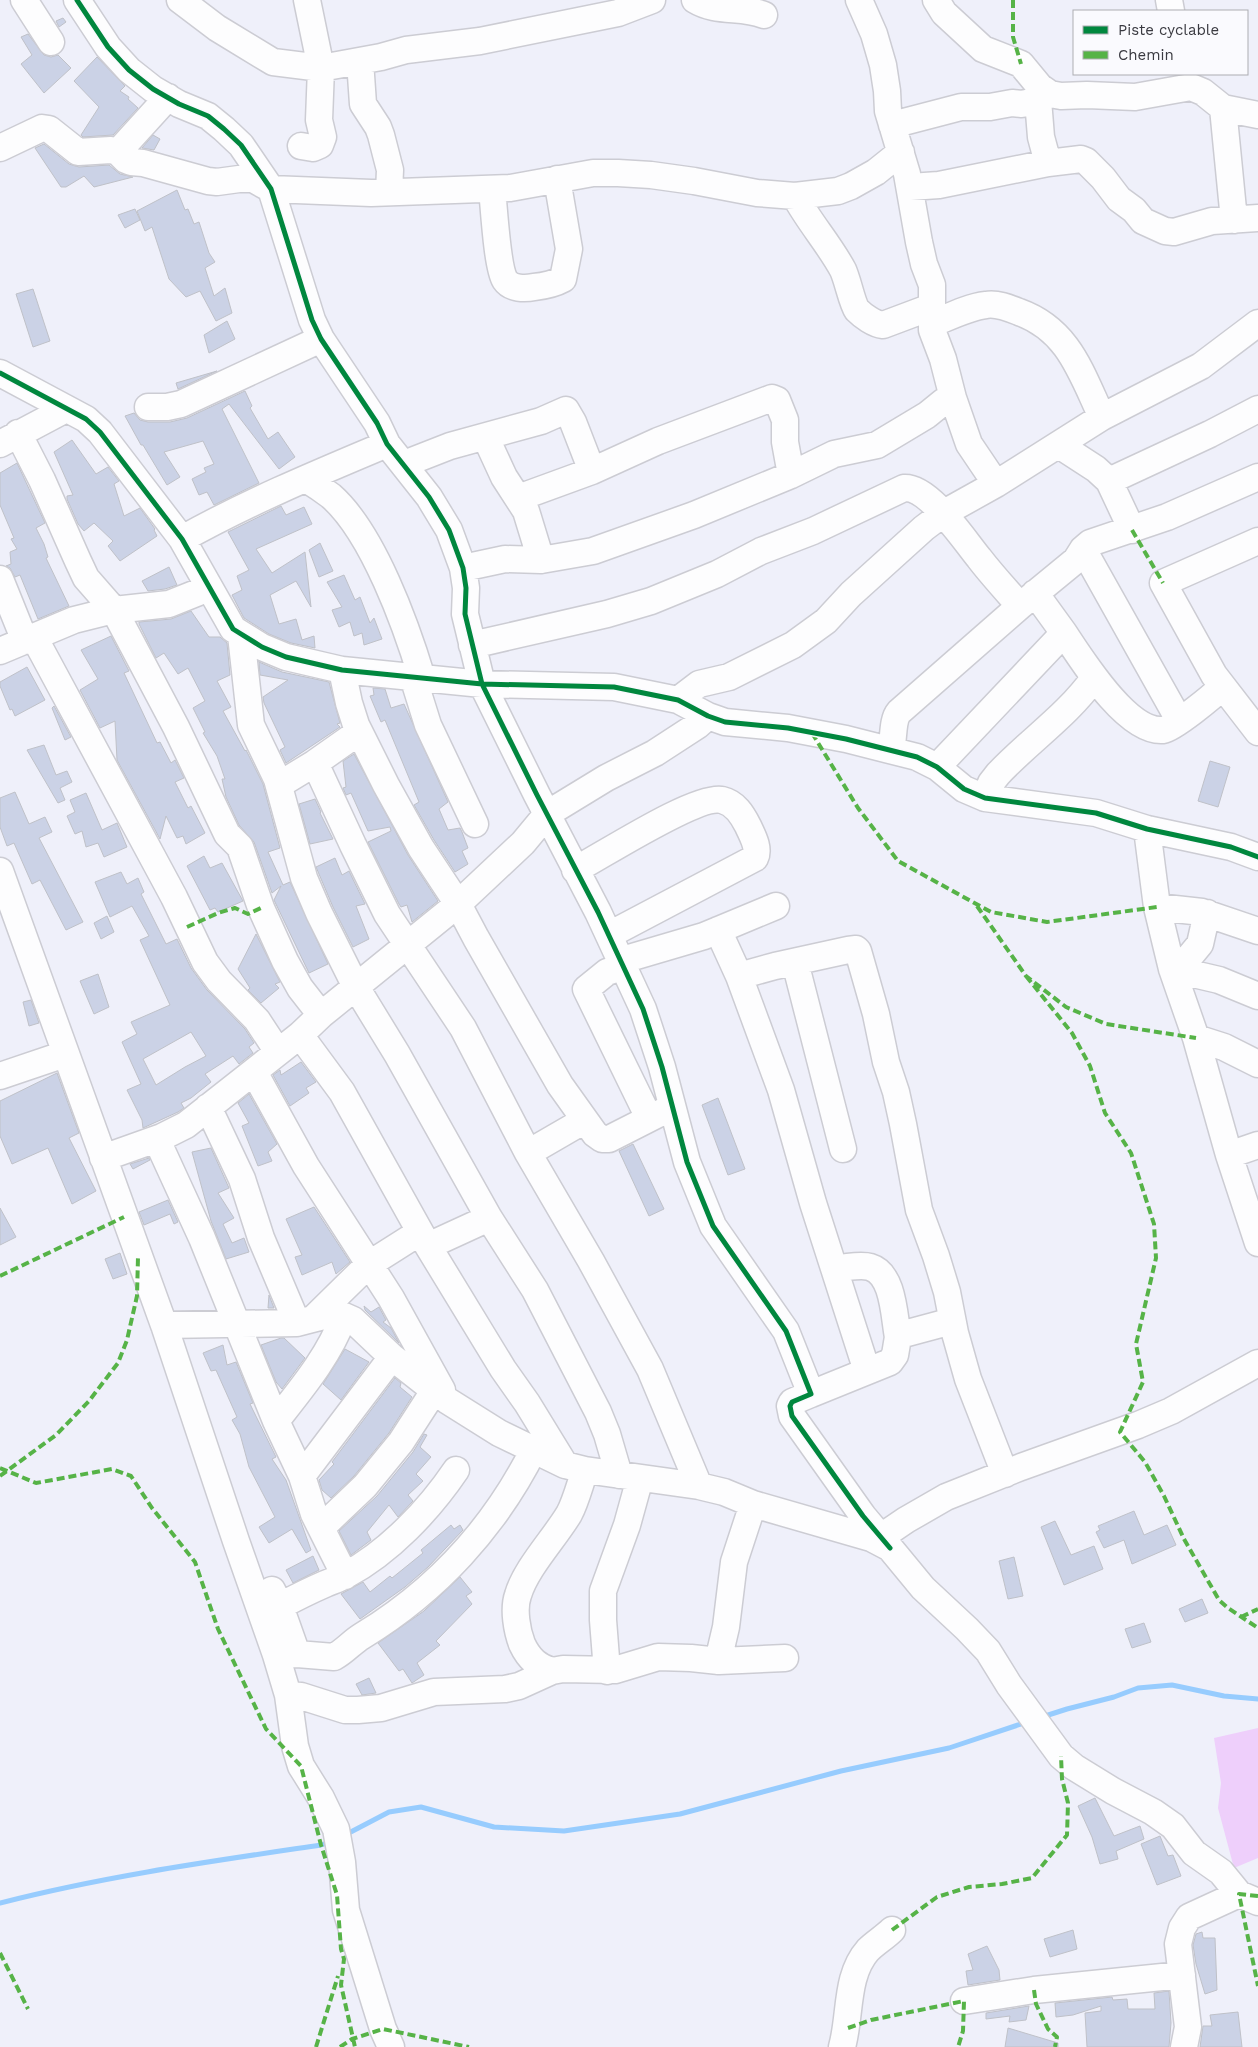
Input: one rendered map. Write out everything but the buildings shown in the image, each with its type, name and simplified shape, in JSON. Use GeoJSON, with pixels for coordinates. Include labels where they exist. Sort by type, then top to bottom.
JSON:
{"type":"FeatureCollection","features":[{"type":"Feature","properties":{"kind":"street"},"geometry":{"type":"LineString","coordinates":[[24,0],[51,42]]}},
{"type":"Feature","properties":{"kind":"street"},"geometry":{"type":"LineString","coordinates":[[77,0],[118,59],[135,75],[168,98],[208,116],[224,129],[241,145],[271,190],[312,320],[321,339],[377,423],[388,444],[429,497],[449,530],[463,568],[466,588],[465,614],[482,684],[609,936],[643,1009],[662,1067],[661,1113]]}},
{"type":"Feature","properties":{"kind":"street"},"geometry":{"type":"LineString","coordinates":[[180,0],[218,28],[274,62],[321,68],[406,50],[480,41],[618,13],[652,0]]}},
{"type":"Feature","properties":{"kind":"street"},"geometry":{"type":"LineString","coordinates":[[301,146],[313,148],[320,145],[322,141],[319,120],[321,68],[307,0]]}},
{"type":"Feature","properties":{"kind":"street"},"geometry":{"type":"LineString","coordinates":[[695,0],[720,9],[744,10],[764,15]]}},
{"type":"Feature","properties":{"kind":"street"},"geometry":{"type":"LineString","coordinates":[[859,0],[871,26],[883,64],[887,105],[910,187],[919,242],[933,287],[932,330],[943,359],[953,398],[969,444],[996,484]]}},
{"type":"Feature","properties":{"kind":"street"},"geometry":{"type":"LineString","coordinates":[[936,0],[938,7],[983,49],[1021,64],[1040,87],[1044,97],[1041,137],[1048,163]]}},
{"type":"Feature","properties":{"kind":"street"},"geometry":{"type":"LineString","coordinates":[[360,61],[363,104],[381,135],[390,170],[389,192]]}},
{"type":"Feature","properties":{"kind":"street"},"geometry":{"type":"LineString","coordinates":[[892,125],[961,107],[1022,104],[1044,97],[1087,95],[1135,97],[1179,81],[1197,89],[1223,108],[1258,115]]}},
{"type":"Feature","properties":{"kind":"street"},"geometry":{"type":"LineString","coordinates":[[118,152],[168,98]]}},
{"type":"Feature","properties":{"kind":"street"},"geometry":{"type":"LineString","coordinates":[[910,187],[938,185],[1048,163],[1081,159],[1086,161],[1103,178],[1120,199],[1134,210],[1143,221],[1156,228],[1174,232],[1212,221],[1246,219],[1223,108]]}},
{"type":"Feature","properties":{"kind":"street"},"geometry":{"type":"LineString","coordinates":[[0,148],[42,128],[49,129],[78,152],[110,150],[118,152],[131,162],[143,163],[217,182],[253,179],[271,190],[389,192],[492,189],[510,188],[593,173],[651,175],[745,192],[795,196],[838,190],[851,186],[876,172],[900,152]]}},
{"type":"Feature","properties":{"kind":"street"},"geometry":{"type":"LineString","coordinates":[[492,189],[497,236],[505,278],[511,285],[519,287],[542,286],[563,279],[569,249],[557,179]]}},
{"type":"Feature","properties":{"kind":"street"},"geometry":{"type":"LineString","coordinates":[[795,196],[842,268],[851,289],[853,302],[861,313],[878,324],[883,325],[993,304],[1040,320],[1072,354],[1102,417]]}},
{"type":"Feature","properties":{"kind":"street"},"geometry":{"type":"LineString","coordinates":[[678,700],[699,684],[729,677],[793,645],[826,621],[851,594],[924,528],[944,513],[996,484],[1102,417],[1201,366],[1258,323]]}},
{"type":"Feature","properties":{"kind":"street"},"geometry":{"type":"LineString","coordinates":[[148,407],[167,407],[181,404],[321,339]]}},
{"type":"Feature","properties":{"kind":"street"},"geometry":{"type":"LineString","coordinates":[[0,373],[86,420],[100,432],[182,538],[227,621],[241,635],[262,647],[286,657],[342,670],[482,684],[614,687],[678,700],[708,716],[725,722],[788,728],[846,739],[916,757],[938,767],[964,789],[985,798],[1096,813],[1147,829],[1231,847],[1258,858]]}},
{"type":"Feature","properties":{"kind":"street"},"geometry":{"type":"LineString","coordinates":[[518,498],[592,471],[658,441],[774,398],[785,420],[785,442],[791,474]]}},
{"type":"Feature","properties":{"kind":"street"},"geometry":{"type":"LineString","coordinates":[[463,568],[505,559],[541,560],[593,551],[694,515],[838,453],[877,445],[943,402],[953,398]]}},
{"type":"Feature","properties":{"kind":"street"},"geometry":{"type":"LineString","coordinates":[[66,409],[9,438],[42,480],[86,578],[114,610],[176,727],[228,834],[240,847],[261,908],[286,961],[300,988],[321,1016]]}},
{"type":"Feature","properties":{"kind":"street"},"geometry":{"type":"LineString","coordinates":[[1108,482],[1258,409]]}},
{"type":"Feature","properties":{"kind":"street"},"geometry":{"type":"LineString","coordinates":[[404,464],[450,446],[486,438],[541,421],[567,410],[592,471]]}},
{"type":"Feature","properties":{"kind":"street"},"geometry":{"type":"LineString","coordinates":[[486,438],[504,476],[527,516],[541,560]]}},
{"type":"Feature","properties":{"kind":"street"},"geometry":{"type":"LineString","coordinates":[[182,538],[219,518],[388,444]]}},
{"type":"Feature","properties":{"kind":"street"},"geometry":{"type":"LineString","coordinates":[[1059,445],[1096,469],[1108,482],[1132,530]]}},
{"type":"Feature","properties":{"kind":"street"},"geometry":{"type":"LineString","coordinates":[[891,750],[897,715],[1027,599],[1076,560],[1083,549],[1093,541],[1132,530],[1258,477]]}},
{"type":"Feature","properties":{"kind":"street"},"geometry":{"type":"LineString","coordinates":[[306,479],[331,496],[367,543],[386,581],[414,650],[428,725],[475,824]]}},
{"type":"Feature","properties":{"kind":"street"},"geometry":{"type":"LineString","coordinates":[[472,645],[607,614],[650,601],[717,574],[761,552],[813,531],[904,488],[913,489],[944,513],[979,558],[1064,634],[1094,678],[1112,699],[1138,722],[1162,730],[1170,727],[1199,708],[1222,687]]}},
{"type":"Feature","properties":{"kind":"street"},"geometry":{"type":"LineString","coordinates":[[1258,541],[1163,583],[1222,687],[1258,732]]}},
{"type":"Feature","properties":{"kind":"street"},"geometry":{"type":"LineString","coordinates":[[1083,549],[1179,720]]}},
{"type":"Feature","properties":{"kind":"street"},"geometry":{"type":"LineString","coordinates":[[0,579],[29,639],[174,897],[204,962],[257,1020],[278,1052]]}},
{"type":"Feature","properties":{"kind":"street"},"geometry":{"type":"LineString","coordinates":[[0,651],[74,620],[114,610],[169,604],[209,588]]}},
{"type":"Feature","properties":{"kind":"street"},"geometry":{"type":"LineString","coordinates":[[938,767],[1064,634]]}},
{"type":"Feature","properties":{"kind":"street"},"geometry":{"type":"LineString","coordinates":[[241,635],[251,724],[278,785],[304,878],[319,913],[356,987],[397,1054],[489,1218],[535,1290],[630,1477],[627,1525],[603,1591],[607,1671]]}},
{"type":"Feature","properties":{"kind":"street"},"geometry":{"type":"LineString","coordinates":[[342,670],[349,704],[359,732],[422,848],[458,904],[560,1085],[585,1120],[602,1139],[608,1139],[661,1113]]}},
{"type":"Feature","properties":{"kind":"street"},"geometry":{"type":"LineString","coordinates":[[985,798],[991,783],[998,774],[1080,697],[1094,678]]}},
{"type":"Feature","properties":{"kind":"street"},"geometry":{"type":"LineString","coordinates":[[103,1158],[157,1140],[186,1125],[300,1036],[321,1016],[458,904],[523,843],[547,814],[606,778],[655,753],[698,725],[708,716]]}},
{"type":"Feature","properties":{"kind":"street"},"geometry":{"type":"LineString","coordinates":[[278,785],[315,763],[359,732]]}},
{"type":"Feature","properties":{"kind":"street"},"geometry":{"type":"LineString","coordinates":[[315,763],[383,906],[463,1028],[528,1153],[650,1369],[699,1486]]}},
{"type":"Feature","properties":{"kind":"street"},"geometry":{"type":"LineString","coordinates":[[575,870],[668,817],[707,802],[718,799],[731,804],[738,809],[745,820],[756,847],[757,853],[755,858],[609,936]]}},
{"type":"Feature","properties":{"kind":"street"},"geometry":{"type":"LineString","coordinates":[[1147,829],[1157,907],[1178,970],[1229,1155],[1258,1242]]}},
{"type":"Feature","properties":{"kind":"street"},"geometry":{"type":"LineString","coordinates":[[0,871],[9,926],[65,1054],[164,1326],[236,1541],[286,1655]]}},
{"type":"Feature","properties":{"kind":"street"},"geometry":{"type":"LineString","coordinates":[[776,906],[718,930],[621,964],[607,972],[586,989],[661,1113],[687,1162],[713,1226],[786,1331],[811,1394]]}},
{"type":"Feature","properties":{"kind":"street"},"geometry":{"type":"LineString","coordinates":[[1157,907],[1206,913],[1258,931]]}},
{"type":"Feature","properties":{"kind":"street"},"geometry":{"type":"LineString","coordinates":[[1178,970],[1200,944],[1206,913]]}},
{"type":"Feature","properties":{"kind":"street"},"geometry":{"type":"LineString","coordinates":[[718,930],[739,976],[781,1090],[813,1204],[867,1371]]}},
{"type":"Feature","properties":{"kind":"street"},"geometry":{"type":"LineString","coordinates":[[739,976],[853,948],[858,951],[876,1014],[886,1062],[896,1092],[919,1210],[947,1292],[952,1321],[968,1378],[1005,1474]]}},
{"type":"Feature","properties":{"kind":"street"},"geometry":{"type":"LineString","coordinates":[[795,962],[843,1149]]}},
{"type":"Feature","properties":{"kind":"street"},"geometry":{"type":"LineString","coordinates":[[1178,970],[1219,980],[1258,996]]}},
{"type":"Feature","properties":{"kind":"street"},"geometry":{"type":"LineString","coordinates":[[300,1036],[342,1092],[424,1239],[502,1369],[575,1468],[569,1513],[524,1582],[517,1596],[517,1621],[520,1639],[526,1651],[541,1668],[552,1672]]}},
{"type":"Feature","properties":{"kind":"street"},"geometry":{"type":"LineString","coordinates":[[1196,1038],[1224,1047],[1258,1064]]}},
{"type":"Feature","properties":{"kind":"street"},"geometry":{"type":"LineString","coordinates":[[0,1076],[65,1054]]}},
{"type":"Feature","properties":{"kind":"street"},"geometry":{"type":"LineString","coordinates":[[254,1072],[283,1120],[306,1166],[391,1298],[441,1396]]}},
{"type":"Feature","properties":{"kind":"street"},"geometry":{"type":"LineString","coordinates":[[208,1107],[242,1179],[261,1238],[306,1320]]}},
{"type":"Feature","properties":{"kind":"street"},"geometry":{"type":"LineString","coordinates":[[528,1153],[585,1120]]}},
{"type":"Feature","properties":{"kind":"street"},"geometry":{"type":"LineString","coordinates":[[157,1140],[202,1238],[235,1324],[276,1421],[302,1476],[309,1500],[321,1528],[345,1576]]}},
{"type":"Feature","properties":{"kind":"street"},"geometry":{"type":"LineString","coordinates":[[1229,1155],[1258,1144]]}},
{"type":"Feature","properties":{"kind":"street"},"geometry":{"type":"LineString","coordinates":[[306,1320],[368,1265],[424,1239],[489,1218]]}},
{"type":"Feature","properties":{"kind":"street"},"geometry":{"type":"LineString","coordinates":[[835,1268],[868,1267],[873,1268],[884,1277],[889,1285],[898,1344],[893,1359],[792,1402],[790,1406],[792,1416],[863,1516],[924,1588],[967,1628],[988,1651],[1009,1685],[1061,1756],[1074,1767],[1113,1791],[1153,1812],[1173,1826],[1194,1853],[1221,1872],[1248,1898],[1189,1917],[1182,1928],[1178,1944],[1188,2027],[1184,2047]]}},
{"type":"Feature","properties":{"kind":"street"},"geometry":{"type":"LineString","coordinates":[[164,1326],[235,1324],[306,1320],[328,1315],[344,1316],[352,1320],[392,1357],[441,1396],[499,1433],[575,1468],[699,1486],[724,1492],[753,1504],[886,1543]]}},
{"type":"Feature","properties":{"kind":"street"},"geometry":{"type":"LineString","coordinates":[[276,1421],[324,1357],[338,1332],[344,1316]]}},
{"type":"Feature","properties":{"kind":"street"},"geometry":{"type":"LineString","coordinates":[[898,1337],[952,1321]]}},
{"type":"Feature","properties":{"kind":"street"},"geometry":{"type":"LineString","coordinates":[[302,1476],[392,1357]]}},
{"type":"Feature","properties":{"kind":"street"},"geometry":{"type":"LineString","coordinates":[[886,1543],[913,1516],[946,1497],[1138,1425],[1171,1410],[1258,1363]]}},
{"type":"Feature","properties":{"kind":"street"},"geometry":{"type":"LineString","coordinates":[[321,1528],[365,1486],[400,1442],[441,1396]]}},
{"type":"Feature","properties":{"kind":"street"},"geometry":{"type":"LineString","coordinates":[[286,1655],[327,1658],[340,1653],[361,1636],[375,1629],[441,1575],[469,1548],[496,1514],[517,1483],[534,1450]]}},
{"type":"Feature","properties":{"kind":"street"},"geometry":{"type":"LineString","coordinates":[[280,1606],[345,1576],[372,1559],[398,1538],[441,1491],[456,1470]]}},
{"type":"Feature","properties":{"kind":"street"},"geometry":{"type":"LineString","coordinates":[[718,1661],[726,1627],[734,1562],[753,1504]]}},
{"type":"Feature","properties":{"kind":"street"},"geometry":{"type":"LineString","coordinates":[[236,1541],[263,1576],[280,1606],[286,1655],[288,1695],[295,1746],[301,1766],[321,1798],[336,1829],[342,1862],[346,1910],[382,2029],[391,2047]]}},
{"type":"Feature","properties":{"kind":"street"},"geometry":{"type":"LineString","coordinates":[[288,1695],[301,1696],[346,1710],[381,1708],[434,1692],[519,1686],[552,1672],[573,1668],[607,1671],[658,1657],[718,1661],[785,1658]]}},
{"type":"Feature","properties":{"kind":"street"},"geometry":{"type":"LineString","coordinates":[[842,2047],[848,2028],[852,1982],[859,1964],[869,1950],[892,1930]]}},
{"type":"Feature","properties":{"kind":"street"},"geometry":{"type":"LineString","coordinates":[[964,2001],[1034,1990],[1182,1975]]}},
{"type":"Feature","properties":{"kind":"shaded area"},"geometry":{"type":"Polygon","coordinates":[[[1258,1728],[1258,1858],[1234,1868],[1218,1808],[1221,1783],[1214,1738],[1258,1728]]]}},
{"type":"Feature","properties":{"kind":"waterway"},"geometry":{"type":"LineString","coordinates":[[1042,1717],[1114,1697],[1138,1688],[1172,1685],[1224,1696],[1258,1699]]}},
{"type":"Feature","properties":{"kind":"waterway"},"geometry":{"type":"LineString","coordinates":[[345,1835],[389,1812],[421,1807],[494,1827],[564,1831],[680,1814],[841,1771],[949,1748],[1027,1722]]}},
{"type":"Feature","properties":{"kind":"waterway"},"geometry":{"type":"LineString","coordinates":[[0,1903],[119,1877],[330,1842]]}},
{"type":"Feature","properties":{"kind":"marked path"},"geometry":{"type":"LineString","coordinates":[[1013,0],[1013,37],[1021,64]]}},
{"type":"Feature","properties":{"kind":"marked path"},"geometry":{"type":"LineString","coordinates":[[1132,530],[1163,583]]}},
{"type":"Feature","properties":{"kind":"marked path"},"geometry":{"type":"LineString","coordinates":[[812,733],[858,808],[898,861],[991,912],[1047,922],[1157,907]]}},
{"type":"Feature","properties":{"kind":"marked path"},"geometry":{"type":"LineString","coordinates":[[977,906],[1026,976],[1066,1007],[1106,1024],[1196,1038]]}},
{"type":"Feature","properties":{"kind":"marked path"},"geometry":{"type":"LineString","coordinates":[[187,927],[218,913],[235,908],[248,914],[261,908]]}},
{"type":"Feature","properties":{"kind":"marked path"},"geometry":{"type":"LineString","coordinates":[[1026,976],[1072,1033],[1090,1066],[1105,1113],[1131,1153],[1154,1224],[1156,1258],[1136,1344],[1143,1382],[1120,1432],[1145,1462],[1164,1496],[1184,1539],[1219,1600],[1258,1628]]}},
{"type":"Feature","properties":{"kind":"marked path"},"geometry":{"type":"LineString","coordinates":[[0,1276],[124,1217]]}},
{"type":"Feature","properties":{"kind":"marked path"},"geometry":{"type":"LineString","coordinates":[[0,1476],[56,1435],[89,1401],[118,1363],[127,1340],[137,1296],[138,1257]]}},
{"type":"Feature","properties":{"kind":"marked path"},"geometry":{"type":"LineString","coordinates":[[0,1468],[36,1483],[112,1469],[131,1476],[152,1508],[195,1562],[218,1629],[266,1729],[301,1766],[321,1845],[337,1895],[341,1949],[344,1959],[341,1985],[355,2047]]}},
{"type":"Feature","properties":{"kind":"marked path"},"geometry":{"type":"LineString","coordinates":[[1241,1617],[1258,1609]]}},
{"type":"Feature","properties":{"kind":"marked path"},"geometry":{"type":"LineString","coordinates":[[892,1930],[937,1897],[969,1887],[1002,1884],[1032,1878],[1067,1835],[1068,1803],[1062,1779],[1061,1756]]}},
{"type":"Feature","properties":{"kind":"marked path"},"geometry":{"type":"LineString","coordinates":[[1258,1896],[1239,1894],[1258,1986]]}},
{"type":"Feature","properties":{"kind":"marked path"},"geometry":{"type":"LineString","coordinates":[[0,1953],[28,2009]]}},
{"type":"Feature","properties":{"kind":"marked path"},"geometry":{"type":"LineString","coordinates":[[316,2047],[338,1976]]}},
{"type":"Feature","properties":{"kind":"marked path"},"geometry":{"type":"LineString","coordinates":[[1034,1990],[1036,2004],[1048,2029],[1057,2037],[1055,2047]]}},
{"type":"Feature","properties":{"kind":"marked path"},"geometry":{"type":"LineString","coordinates":[[848,2028],[871,2020],[964,2001],[963,2031],[958,2047]]}},
{"type":"Feature","properties":{"kind":"marked path"},"geometry":{"type":"LineString","coordinates":[[340,2047],[352,2039],[383,2029],[469,2047]]}},
{"type":"Feature","properties":{"kind":"cycle path"},"geometry":{"type":"LineString","coordinates":[[77,0],[108,47],[129,70],[153,89],[179,104],[208,116],[224,129],[241,145],[271,189],[312,320],[321,339],[377,423],[387,444],[429,497],[449,530],[463,568],[466,588],[465,614],[482,684],[598,912],[643,1009],[662,1067],[687,1162],[713,1226],[786,1331],[811,1394],[792,1402],[790,1406],[792,1416],[863,1516],[890,1548]]}},
{"type":"Feature","properties":{"kind":"cycle path"},"geometry":{"type":"LineString","coordinates":[[0,373],[86,419],[100,432],[182,539],[233,629],[262,647],[286,657],[342,670],[482,684],[614,687],[678,700],[708,716],[725,722],[788,728],[846,739],[917,757],[937,767],[964,789],[985,798],[1096,813],[1147,829],[1231,847],[1258,857]]}}]}
